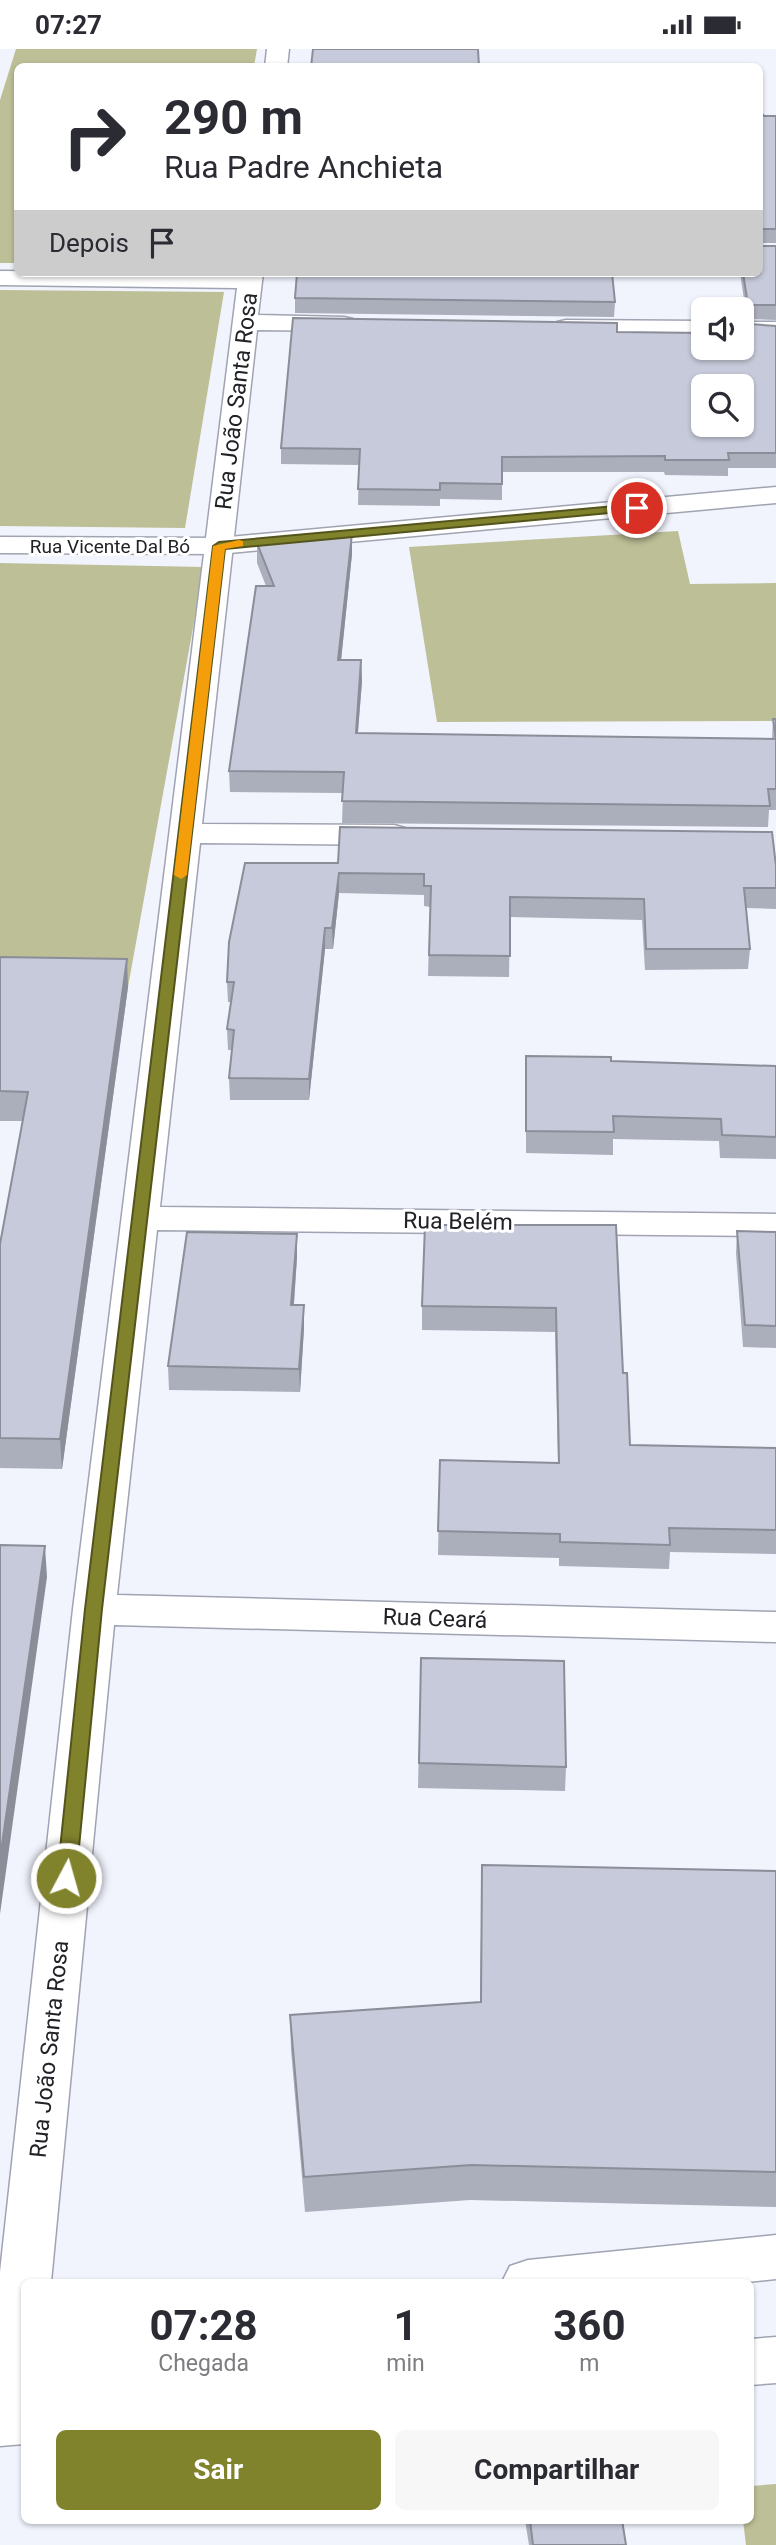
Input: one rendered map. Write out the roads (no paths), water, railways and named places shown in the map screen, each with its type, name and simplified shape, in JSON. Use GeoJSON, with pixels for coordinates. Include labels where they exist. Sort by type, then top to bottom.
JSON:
{"type":"FeatureCollection","features":[{"type":"Feature","properties":{"kind":"street"},"geometry":{"type":"LineString","coordinates":[[0,278],[251,277]]}},
{"type":"Feature","properties":{"kind":"street","name":"Rua João Santa Rosa"},"geometry":{"type":"LineString","coordinates":[[25,2279],[93,1609],[251,277]]}},
{"type":"Feature","properties":{"kind":"street"},"geometry":{"type":"LineString","coordinates":[[246,322],[371,324]]}},
{"type":"Feature","properties":{"kind":"street"},"geometry":{"type":"LineString","coordinates":[[537,326],[691,329]]}},
{"type":"Feature","properties":{"kind":"street"},"geometry":{"type":"LineString","coordinates":[[754,329],[776,330]]}},
{"type":"Feature","properties":{"kind":"street","name":"Rua Vicente Dal Bó"},"geometry":{"type":"LineString","coordinates":[[0,545],[141,548],[219,546],[776,495]]}},
{"type":"Feature","properties":{"kind":"street"},"geometry":{"type":"LineString","coordinates":[[186,833],[419,836]]}},
{"type":"Feature","properties":{"kind":"street","name":"Rua Belém"},"geometry":{"type":"LineString","coordinates":[[140,1217],[776,1225]]}},
{"type":"Feature","properties":{"kind":"street","name":"Rua Ceará"},"geometry":{"type":"LineString","coordinates":[[93,1609],[776,1627]]}},
{"type":"Feature","properties":{"kind":"street"},"geometry":{"type":"LineString","coordinates":[[558,2279],[776,2257]]}},
{"type":"Feature","properties":{"kind":"street"},"geometry":{"type":"LineString","coordinates":[[15,2421],[17,2323]]}},
{"type":"Feature","properties":{"kind":"street"},"geometry":{"type":"LineString","coordinates":[[754,2362],[776,2360]]}}]}
